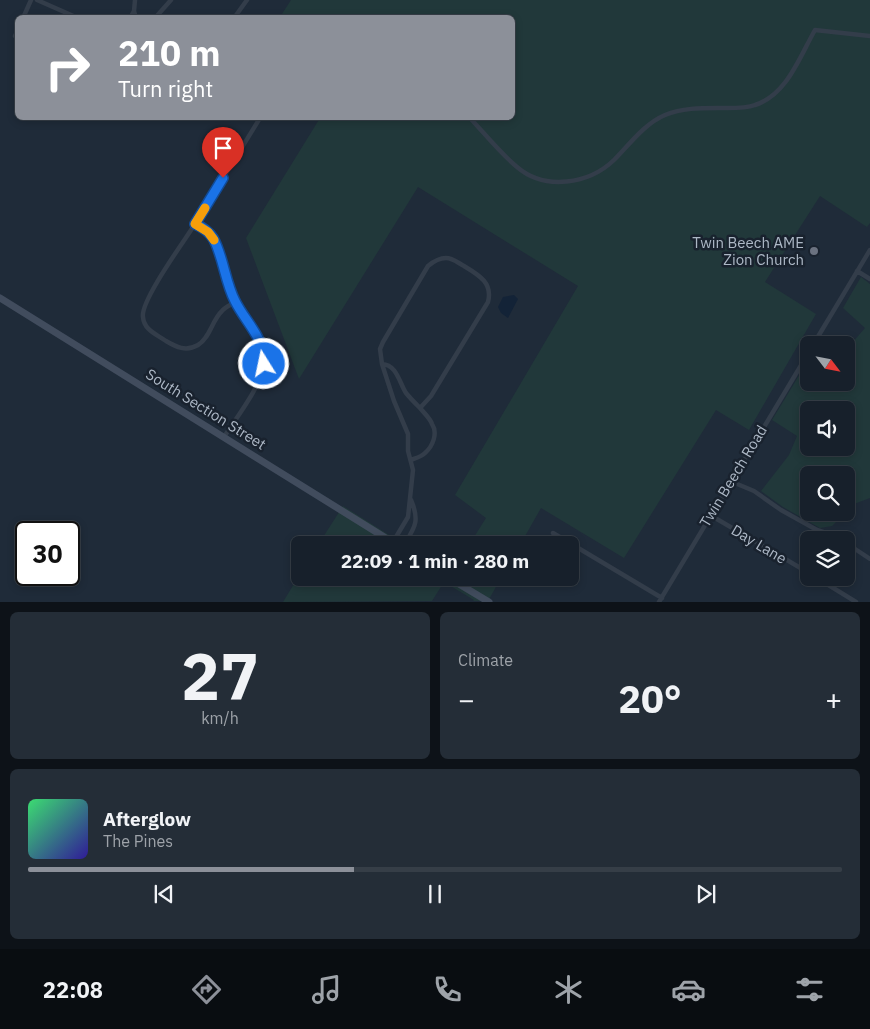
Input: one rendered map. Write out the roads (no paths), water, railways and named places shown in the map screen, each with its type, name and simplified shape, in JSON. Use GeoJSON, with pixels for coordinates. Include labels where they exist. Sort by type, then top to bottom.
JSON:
{"type":"FeatureCollection","features":[{"type":"Feature","properties":{"kind":"street"},"geometry":{"type":"LineString","coordinates":[[24,15],[31,0]]}},
{"type":"Feature","properties":{"kind":"street"},"geometry":{"type":"LineString","coordinates":[[37,0],[71,15]]}},
{"type":"Feature","properties":{"kind":"street"},"geometry":{"type":"LineString","coordinates":[[135,0],[135,15]]}},
{"type":"Feature","properties":{"kind":"street"},"geometry":{"type":"LineString","coordinates":[[157,15],[170,0]]}},
{"type":"Feature","properties":{"kind":"street"},"geometry":{"type":"LineString","coordinates":[[236,15],[247,0]]}},
{"type":"Feature","properties":{"kind":"street"},"geometry":{"type":"LineString","coordinates":[[132,15],[134,11]]}},
{"type":"Feature","properties":{"kind":"street"},"geometry":{"type":"LineString","coordinates":[[472,120],[518,168],[536,178],[556,183],[577,180],[598,173],[646,126],[665,115],[685,109],[755,106],[775,95],[784,84],[815,30],[870,36]]}},
{"type":"Feature","properties":{"kind":"street"},"geometry":{"type":"LineString","coordinates":[[235,302],[222,310],[202,342],[191,348],[177,348],[147,328],[142,318],[144,305],[259,120]]}},
{"type":"Feature","properties":{"kind":"street"},"geometry":{"type":"LineString","coordinates":[[195,224],[212,237],[235,302],[261,342],[264,350],[264,364],[258,383],[224,437]]}},
{"type":"Feature","properties":{"kind":"street"},"geometry":{"type":"LineString","coordinates":[[818,336],[870,250]]}},
{"type":"Feature","properties":{"kind":"street"},"geometry":{"type":"LineString","coordinates":[[399,536],[408,518],[413,470],[408,451],[408,434],[396,407],[382,364],[380,349],[386,334],[428,266],[444,258],[452,259],[484,280],[489,290],[488,302],[431,396],[420,408]]}},
{"type":"Feature","properties":{"kind":"street"},"geometry":{"type":"LineString","coordinates":[[857,271],[870,279]]}},
{"type":"Feature","properties":{"kind":"street","name":"South Section Street"},"geometry":{"type":"LineString","coordinates":[[0,298],[382,536]]}},
{"type":"Feature","properties":{"kind":"street"},"geometry":{"type":"LineString","coordinates":[[382,364],[396,372],[406,393],[432,423],[433,442],[426,453],[421,457],[411,460]]}},
{"type":"Feature","properties":{"kind":"street","name":"Twin Beech Road"},"geometry":{"type":"LineString","coordinates":[[660,600],[800,367]]}},
{"type":"Feature","properties":{"kind":"street"},"geometry":{"type":"LineString","coordinates":[[730,481],[754,491],[781,510],[820,531]]}},
{"type":"Feature","properties":{"kind":"street"},"geometry":{"type":"LineString","coordinates":[[408,536],[417,519],[410,500]]}},
{"type":"Feature","properties":{"kind":"street","name":"Day Lane"},"geometry":{"type":"LineString","coordinates":[[710,515],[800,568]]}},
{"type":"Feature","properties":{"kind":"street"},"geometry":{"type":"LineString","coordinates":[[554,533],[617,571],[660,600]]}},
{"type":"Feature","properties":{"kind":"street"},"geometry":{"type":"LineString","coordinates":[[855,548],[870,559]]}},
{"type":"Feature","properties":{"kind":"street"},"geometry":{"type":"LineString","coordinates":[[462,586],[489,602]]}},
{"type":"Feature","properties":{"kind":"street"},"geometry":{"type":"LineString","coordinates":[[829,586],[856,602]]}},
{"type":"Feature","properties":{"kind":"water"},"geometry":{"type":"Polygon","coordinates":[[[514,295],[518,299],[508,318],[501,313],[498,307],[503,297],[514,295]]]}},
{"type":"Feature","properties":{"kind":"place","name":"Twin Beech AME Zion Church"},"geometry":{"type":"Point","coordinates":[814,251]}}]}
